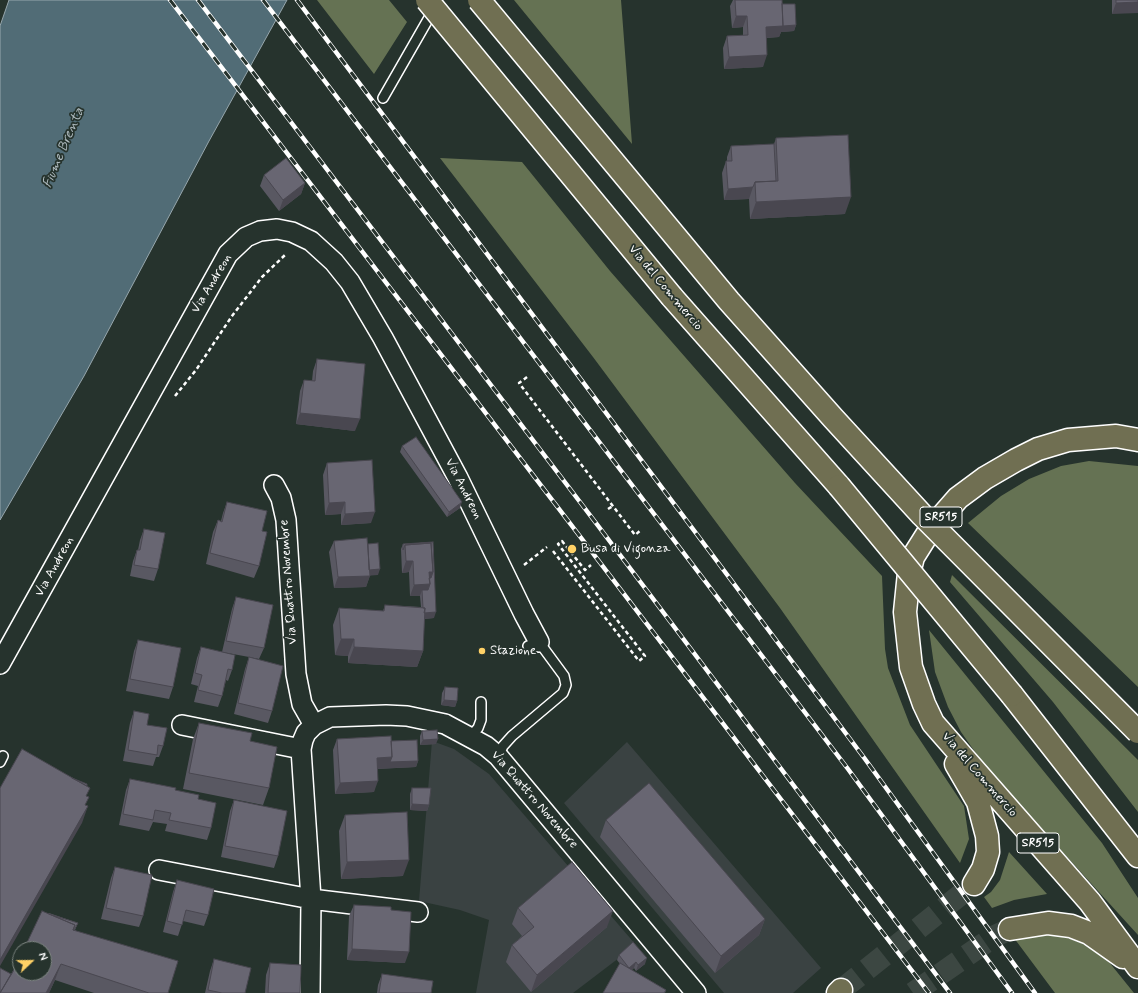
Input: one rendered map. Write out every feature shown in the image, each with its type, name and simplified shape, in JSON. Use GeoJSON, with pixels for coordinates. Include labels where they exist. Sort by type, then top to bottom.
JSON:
{"type":"FeatureCollection","features":[{"type":"Feature","properties":{"kind":"main road","name":"Via del Commercio"},"geometry":{"type":"LineString","coordinates":[[426,0],[672,297],[849,498],[1012,695],[1138,856]]}},
{"type":"Feature","properties":{"kind":"main road"},"geometry":{"type":"LineString","coordinates":[[479,0],[729,301],[823,406],[922,515],[1138,732]]}},
{"type":"Feature","properties":{"kind":"main road","name":"Via del Commercio"},"geometry":{"type":"LineString","coordinates":[[1138,440],[1116,436],[1075,439],[1038,449],[985,478],[958,498],[930,530],[913,557],[905,612],[911,668],[924,704],[933,723],[1090,902],[1138,967]]}},
{"type":"Feature","properties":{"kind":"main road","name":"SR515"},"geometry":{"type":"LineString","coordinates":[[933,723],[978,802],[987,836],[988,852],[983,869],[974,884]]}},
{"type":"Feature","properties":{"kind":"main road"},"geometry":{"type":"LineString","coordinates":[[1010,929],[1048,923],[1071,926],[1089,933],[1113,949],[1138,970]]}},
{"type":"Feature","properties":{"kind":"street","name":"Via Andreon"},"geometry":{"type":"LineString","coordinates":[[0,664],[135,424],[150,393],[228,254],[246,237],[260,231],[277,230],[292,232],[311,241],[334,262],[350,282],[383,338],[458,478],[524,614],[534,644]]}},
{"type":"Feature","properties":{"kind":"street","name":"Via Quattro Novembre"},"geometry":{"type":"LineString","coordinates":[[274,485],[282,498],[286,520],[296,674],[302,704],[314,725],[330,717],[407,716],[446,724],[470,737],[498,756],[696,993]]}},
{"type":"Feature","properties":{"kind":"street"},"geometry":{"type":"LineString","coordinates":[[182,725],[301,749]]}},
{"type":"Feature","properties":{"kind":"street"},"geometry":{"type":"LineString","coordinates":[[310,993],[310,899],[301,749],[306,733],[314,725]]}},
{"type":"Feature","properties":{"kind":"street"},"geometry":{"type":"LineString","coordinates":[[159,870],[310,899],[418,912]]}},
{"type":"Feature","properties":{"kind":"lane"},"geometry":{"type":"LineString","coordinates":[[383,98],[440,0]]}},
{"type":"Feature","properties":{"kind":"lane"},"geometry":{"type":"LineString","coordinates":[[498,756],[503,746],[512,736],[564,693],[566,685],[564,676],[534,644]]}},
{"type":"Feature","properties":{"kind":"lane"},"geometry":{"type":"LineString","coordinates":[[470,737],[478,728],[481,720],[482,702]]}},
{"type":"Feature","properties":{"kind":"path"},"geometry":{"type":"LineString","coordinates":[[173,397],[178,393],[196,370],[232,316],[262,277],[285,255]]}},
{"type":"Feature","properties":{"kind":"path"},"geometry":{"type":"LineString","coordinates":[[527,377],[519,383],[635,535],[641,530]]}},
{"type":"Feature","properties":{"kind":"path"},"geometry":{"type":"LineString","coordinates":[[608,509],[613,506]]}},
{"type":"Feature","properties":{"kind":"path"},"geometry":{"type":"LineString","coordinates":[[553,551],[639,661],[645,656],[558,544],[562,541],[585,570],[590,565]]}},
{"type":"Feature","properties":{"kind":"shaded area"},"geometry":{"type":"Polygon","coordinates":[[[432,741],[454,749],[489,774],[636,945],[573,993],[476,993],[489,920],[460,910],[419,901],[432,741]]]}},
{"type":"Feature","properties":{"kind":"shaded area"},"geometry":{"type":"Polygon","coordinates":[[[627,742],[821,968],[793,993],[724,993],[564,803],[627,742]]]}},
{"type":"Feature","properties":{"kind":"green space"},"geometry":{"type":"Polygon","coordinates":[[[317,0],[389,0],[407,22],[374,74],[317,0]]]}},
{"type":"Feature","properties":{"kind":"green space"},"geometry":{"type":"Polygon","coordinates":[[[514,0],[621,0],[632,144],[514,0]]]}},
{"type":"Feature","properties":{"kind":"green space"},"geometry":{"type":"Polygon","coordinates":[[[440,158],[522,162],[610,271],[795,483],[882,576],[885,649],[888,668],[910,725],[964,806],[969,839],[960,863],[780,608],[593,357],[440,158]]]}},
{"type":"Feature","properties":{"kind":"green space"},"geometry":{"type":"Polygon","coordinates":[[[1089,461],[1138,466],[1138,687],[968,523],[1001,496],[1029,479],[1061,466],[1089,461]]]}},
{"type":"Feature","properties":{"kind":"green space"},"geometry":{"type":"Polygon","coordinates":[[[952,575],[1138,760],[1138,812],[1053,702],[950,582],[952,575]]]}},
{"type":"Feature","properties":{"kind":"green space"},"geometry":{"type":"Polygon","coordinates":[[[929,630],[1102,843],[1138,898],[1138,935],[1008,792],[980,759],[961,732],[948,707],[935,672],[929,630]]]}},
{"type":"Feature","properties":{"kind":"green space"},"geometry":{"type":"Polygon","coordinates":[[[1009,852],[1047,894],[1014,900],[992,908],[984,897],[991,892],[1000,880],[1009,852]]]}},
{"type":"Feature","properties":{"kind":"green space"},"geometry":{"type":"Polygon","coordinates":[[[1048,934],[1068,938],[1088,946],[1109,962],[1134,993],[1055,993],[1014,938],[1048,934]]]}},
{"type":"Feature","properties":{"kind":"water","name":"Fiume Brenta"},"geometry":{"type":"Polygon","coordinates":[[[9,0],[287,0],[209,141],[84,376],[0,520],[0,26],[9,0]]]}},
{"type":"Feature","properties":{"kind":"building"},"geometry":{"type":"Polygon","coordinates":[[[735,0],[782,0],[783,26],[766,27],[767,55],[729,57],[727,36],[748,35],[747,16],[736,16],[735,0]]]}},
{"type":"Feature","properties":{"kind":"building"},"geometry":{"type":"Polygon","coordinates":[[[1116,0],[1138,0],[1138,2],[1116,3],[1116,0]]]}},
{"type":"Feature","properties":{"kind":"building"},"geometry":{"type":"Polygon","coordinates":[[[782,4],[795,4],[796,25],[783,26],[782,4]]]}},
{"type":"Feature","properties":{"kind":"building"},"geometry":{"type":"Polygon","coordinates":[[[848,135],[851,197],[756,202],[755,182],[778,181],[776,138],[848,135]]]}},
{"type":"Feature","properties":{"kind":"building"},"geometry":{"type":"Polygon","coordinates":[[[774,144],[776,181],[755,182],[753,187],[728,189],[726,161],[732,161],[731,146],[774,144]]]}},
{"type":"Feature","properties":{"kind":"building"},"geometry":{"type":"Polygon","coordinates":[[[286,158],[305,183],[283,200],[264,175],[286,158]]]}},
{"type":"Feature","properties":{"kind":"building"},"geometry":{"type":"Polygon","coordinates":[[[317,359],[365,364],[360,419],[300,413],[304,380],[315,381],[317,359]]]}},
{"type":"Feature","properties":{"kind":"building"},"geometry":{"type":"Polygon","coordinates":[[[416,437],[462,502],[449,512],[402,446],[416,437]]]}},
{"type":"Feature","properties":{"kind":"building"},"geometry":{"type":"Polygon","coordinates":[[[372,460],[375,512],[345,514],[345,502],[329,503],[327,463],[372,460]]]}},
{"type":"Feature","properties":{"kind":"building"},"geometry":{"type":"Polygon","coordinates":[[[227,502],[267,511],[262,531],[267,532],[259,566],[210,553],[218,520],[222,522],[227,502]]]}},
{"type":"Feature","properties":{"kind":"building"},"geometry":{"type":"Polygon","coordinates":[[[144,529],[165,533],[158,569],[134,565],[137,550],[140,550],[144,529]]]}},
{"type":"Feature","properties":{"kind":"building"},"geometry":{"type":"Polygon","coordinates":[[[367,538],[370,576],[338,577],[334,541],[367,538]]]}},
{"type":"Feature","properties":{"kind":"building"},"geometry":{"type":"Polygon","coordinates":[[[433,542],[436,612],[424,613],[425,608],[423,608],[422,590],[428,590],[430,584],[429,578],[431,578],[433,572],[431,543],[405,545],[403,550],[403,544],[433,542]]]}},
{"type":"Feature","properties":{"kind":"building"},"geometry":{"type":"Polygon","coordinates":[[[378,543],[380,569],[369,570],[368,544],[378,543]]]}},
{"type":"Feature","properties":{"kind":"building"},"geometry":{"type":"Polygon","coordinates":[[[431,543],[433,572],[429,572],[430,584],[414,585],[413,561],[406,561],[405,545],[431,543]]]}},
{"type":"Feature","properties":{"kind":"building"},"geometry":{"type":"Polygon","coordinates":[[[236,597],[273,605],[264,648],[226,641],[236,597]]]}},
{"type":"Feature","properties":{"kind":"building"},"geometry":{"type":"Polygon","coordinates":[[[385,605],[425,608],[423,651],[354,647],[354,639],[341,639],[339,608],[384,611],[385,605]]]}},
{"type":"Feature","properties":{"kind":"building"},"geometry":{"type":"Polygon","coordinates":[[[138,640],[181,648],[173,687],[130,679],[138,640]]]}},
{"type":"Feature","properties":{"kind":"building"},"geometry":{"type":"Polygon","coordinates":[[[201,647],[235,655],[232,670],[228,669],[222,696],[198,690],[202,675],[195,673],[201,647]]]}},
{"type":"Feature","properties":{"kind":"building"},"geometry":{"type":"Polygon","coordinates":[[[249,657],[283,666],[272,711],[238,703],[249,657]]]}},
{"type":"Feature","properties":{"kind":"building"},"geometry":{"type":"Polygon","coordinates":[[[445,687],[458,688],[457,701],[444,700],[445,687]]]}},
{"type":"Feature","properties":{"kind":"building"},"geometry":{"type":"Polygon","coordinates":[[[134,711],[149,714],[147,725],[167,728],[163,746],[158,745],[157,755],[128,750],[134,711]]]}},
{"type":"Feature","properties":{"kind":"building"},"geometry":{"type":"Polygon","coordinates":[[[199,723],[252,733],[250,741],[277,747],[269,788],[189,773],[199,723]]]}},
{"type":"Feature","properties":{"kind":"building"},"geometry":{"type":"Polygon","coordinates":[[[437,730],[438,739],[423,740],[422,731],[437,730]]]}},
{"type":"Feature","properties":{"kind":"building"},"geometry":{"type":"Polygon","coordinates":[[[391,736],[392,757],[377,758],[378,781],[340,783],[337,739],[391,736]]]}},
{"type":"Feature","properties":{"kind":"building"},"geometry":{"type":"Polygon","coordinates":[[[417,740],[418,761],[390,762],[392,757],[391,741],[417,740]]]}},
{"type":"Feature","properties":{"kind":"building"},"geometry":{"type":"Polygon","coordinates":[[[22,749],[90,788],[86,796],[89,797],[85,805],[88,806],[0,960],[0,788],[22,749]]]}},
{"type":"Feature","properties":{"kind":"building"},"geometry":{"type":"Polygon","coordinates":[[[72,778],[87,784],[87,786],[72,778]]]}},
{"type":"Feature","properties":{"kind":"building"},"geometry":{"type":"Polygon","coordinates":[[[130,779],[176,788],[175,790],[199,795],[198,799],[216,803],[211,828],[169,820],[171,813],[155,810],[153,820],[123,814],[130,779]]]}},
{"type":"Feature","properties":{"kind":"building"},"geometry":{"type":"Polygon","coordinates":[[[649,783],[765,919],[721,956],[606,820],[649,783]]]}},
{"type":"Feature","properties":{"kind":"building"},"geometry":{"type":"Polygon","coordinates":[[[412,788],[431,788],[429,805],[412,804],[412,788]]]}},
{"type":"Feature","properties":{"kind":"building"},"geometry":{"type":"Polygon","coordinates":[[[234,800],[287,811],[278,856],[225,846],[234,800]]]}},
{"type":"Feature","properties":{"kind":"building"},"geometry":{"type":"Polygon","coordinates":[[[407,812],[409,860],[347,862],[345,815],[407,812]]]}},
{"type":"Feature","properties":{"kind":"building"},"geometry":{"type":"Polygon","coordinates":[[[572,862],[613,911],[537,975],[512,945],[534,927],[518,908],[572,862]]]}},
{"type":"Feature","properties":{"kind":"building"},"geometry":{"type":"Polygon","coordinates":[[[115,867],[152,875],[143,916],[106,908],[115,867]]]}},
{"type":"Feature","properties":{"kind":"building"},"geometry":{"type":"Polygon","coordinates":[[[177,880],[214,889],[208,915],[186,910],[182,925],[167,921],[177,880]]]}},
{"type":"Feature","properties":{"kind":"building"},"geometry":{"type":"Polygon","coordinates":[[[354,905],[391,907],[391,910],[411,912],[409,952],[352,949],[354,905]]]}},
{"type":"Feature","properties":{"kind":"building"},"geometry":{"type":"Polygon","coordinates":[[[42,911],[75,925],[73,930],[178,961],[168,993],[149,993],[61,964],[46,993],[0,993],[12,973],[12,981],[52,981],[52,941],[28,941],[42,911]]]}},
{"type":"Feature","properties":{"kind":"building"},"geometry":{"type":"Polygon","coordinates":[[[49,914],[78,923],[73,930],[75,925],[49,914]]]}},
{"type":"Feature","properties":{"kind":"building"},"geometry":{"type":"Polygon","coordinates":[[[633,942],[647,958],[638,965],[636,962],[629,968],[619,955],[633,942]]]}},
{"type":"Feature","properties":{"kind":"building"},"geometry":{"type":"Polygon","coordinates":[[[214,959],[251,968],[245,993],[222,993],[208,990],[214,959]]]}},
{"type":"Feature","properties":{"kind":"building"},"geometry":{"type":"Polygon","coordinates":[[[270,963],[301,965],[300,993],[268,993],[270,963]]]}},
{"type":"Feature","properties":{"kind":"building"},"geometry":{"type":"Polygon","coordinates":[[[620,963],[666,990],[664,993],[603,993],[620,963]]]}},
{"type":"Feature","properties":{"kind":"building"},"geometry":{"type":"Polygon","coordinates":[[[0,968],[11,974],[0,993],[0,968]]]}},
{"type":"Feature","properties":{"kind":"building"},"geometry":{"type":"Polygon","coordinates":[[[382,974],[433,981],[431,993],[379,993],[382,974]]]}},
{"type":"Feature","properties":{"kind":"tunnel"},"geometry":{"type":"LineString","coordinates":[[841,990],[974,884]]}},
{"type":"Feature","properties":{"kind":"tunnel"},"geometry":{"type":"LineString","coordinates":[[913,993],[995,936],[1010,929]]}},
{"type":"Feature","properties":{"kind":"railway"},"geometry":{"type":"LineString","coordinates":[[170,0],[929,993]]}},
{"type":"Feature","properties":{"kind":"railway"},"geometry":{"type":"LineString","coordinates":[[198,0],[599,527],[950,993]]}},
{"type":"Feature","properties":{"kind":"railway"},"geometry":{"type":"LineString","coordinates":[[263,0],[848,769],[1012,993]]}},
{"type":"Feature","properties":{"kind":"railway"},"geometry":{"type":"LineString","coordinates":[[297,0],[865,759],[1035,993]]}},
{"type":"Feature","properties":{"kind":"place","name":"Busa di Vigonza"},"geometry":{"type":"Point","coordinates":[572,549]}},
{"type":"Feature","properties":{"kind":"place","name":"Stazione"},"geometry":{"type":"Point","coordinates":[482,651]}}]}
